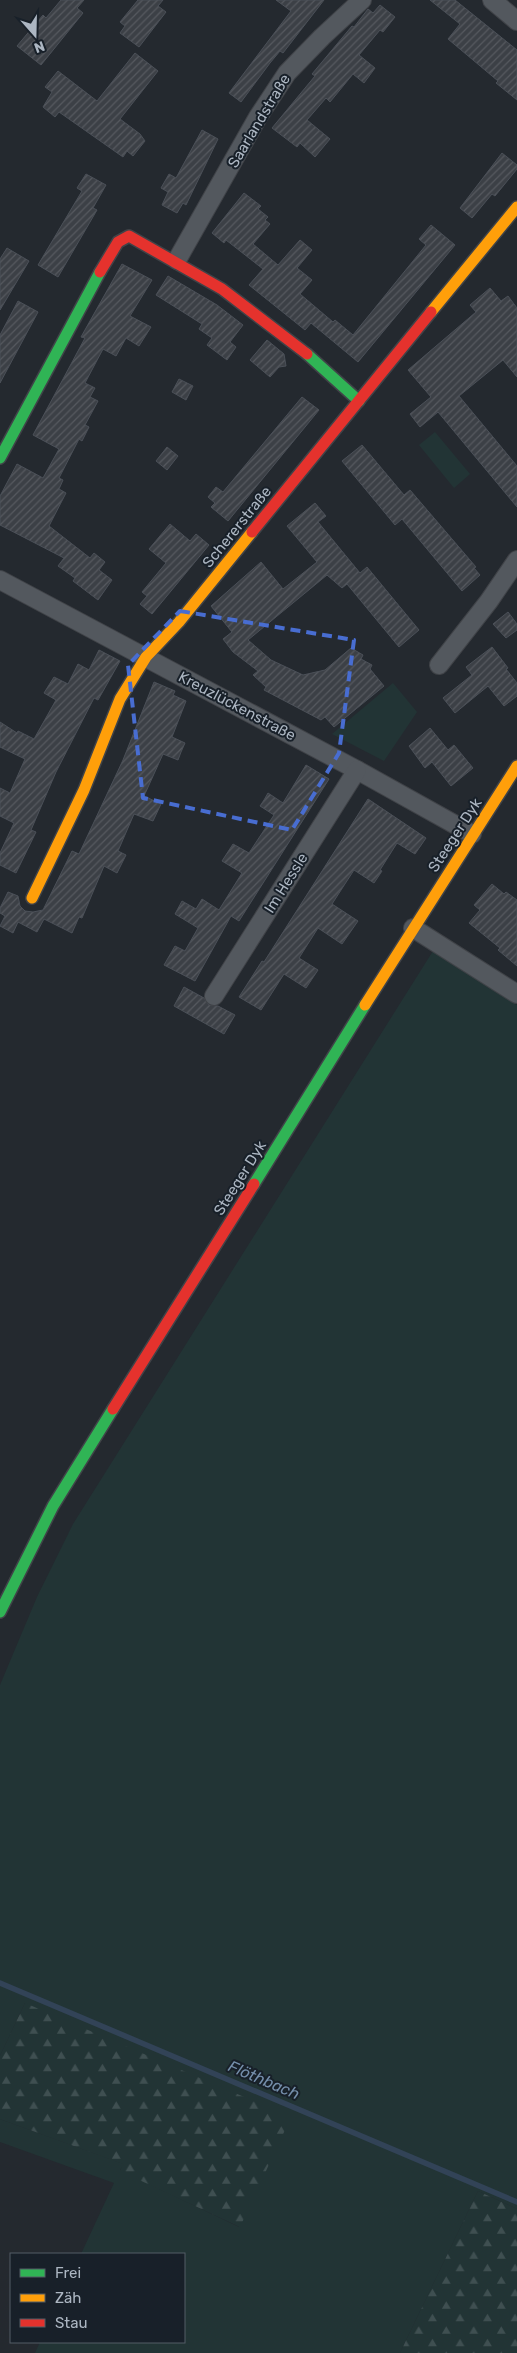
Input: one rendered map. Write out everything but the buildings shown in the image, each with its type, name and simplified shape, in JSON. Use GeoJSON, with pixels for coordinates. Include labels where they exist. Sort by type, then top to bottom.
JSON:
{"type":"FeatureCollection","features":[{"type":"Feature","properties":{"kind":"street","name":"Saarlandstraße"},"geometry":{"type":"LineString","coordinates":[[177,260],[258,117],[288,72],[362,0]]}},
{"type":"Feature","properties":{"kind":"street"},"geometry":{"type":"LineString","coordinates":[[492,0],[517,20]]}},
{"type":"Feature","properties":{"kind":"street","name":"Schererstraße"},"geometry":{"type":"LineString","coordinates":[[32,898],[84,790],[120,699],[146,657],[179,622],[359,401],[514,219]]}},
{"type":"Feature","properties":{"kind":"street"},"geometry":{"type":"LineString","coordinates":[[0,458],[88,293],[118,242],[129,236],[177,260],[221,288],[269,323],[327,370],[359,401]]}},
{"type":"Feature","properties":{"kind":"street"},"geometry":{"type":"LineString","coordinates":[[439,666],[489,601],[517,560]]}},
{"type":"Feature","properties":{"kind":"street","name":"Kreuzlückenstraße"},"geometry":{"type":"LineString","coordinates":[[0,580],[357,770],[472,834]]}},
{"type":"Feature","properties":{"kind":"street","name":"Steeger Dyk"},"geometry":{"type":"LineString","coordinates":[[0,1612],[53,1506],[413,928],[517,766]]}},
{"type":"Feature","properties":{"kind":"street","name":"Im Hessle"},"geometry":{"type":"LineString","coordinates":[[214,996],[357,770]]}},
{"type":"Feature","properties":{"kind":"street"},"geometry":{"type":"LineString","coordinates":[[413,928],[517,994]]}},
{"type":"Feature","properties":{"kind":"highlighted area"},"geometry":{"type":"Polygon","coordinates":[[[180,611],[354,640],[339,753],[292,830],[143,798],[128,665],[180,611]]]}},
{"type":"Feature","properties":{"kind":"green space"},"geometry":{"type":"Polygon","coordinates":[[[435,432],[470,474],[454,488],[419,445],[435,432]]]}},
{"type":"Feature","properties":{"kind":"green space"},"geometry":{"type":"Polygon","coordinates":[[[393,683],[417,712],[384,761],[332,734],[393,683]]]}},
{"type":"Feature","properties":{"kind":"green space"},"geometry":{"type":"Polygon","coordinates":[[[433,951],[517,1005],[517,2209],[478,2191],[400,2353],[35,2353],[40,2343],[185,2343],[185,2253],[81,2253],[114,2183],[0,2142],[0,2119],[124,2164],[120,2170],[239,2227],[25,2003],[0,2056],[0,1685],[37,1597],[73,1524],[433,951]]]}},
{"type":"Feature","properties":{"kind":"green space"},"geometry":{"type":"Polygon","coordinates":[[[25,2003],[291,2117],[240,2227],[120,2171],[123,2164],[0,2119],[0,2056],[25,2003]]]}},
{"type":"Feature","properties":{"kind":"green space"},"geometry":{"type":"Polygon","coordinates":[[[478,2191],[517,2209],[517,2353],[400,2353],[478,2191]]]}},
{"type":"Feature","properties":{"kind":"waterway","name":"Flöthbach"},"geometry":{"type":"LineString","coordinates":[[0,1983],[517,2202]]}},
{"type":"Feature","properties":{"kind":"traffic: fast"},"geometry":{"type":"LineString","coordinates":[[0,458],[100,272]]}},
{"type":"Feature","properties":{"kind":"traffic: fast"},"geometry":{"type":"LineString","coordinates":[[307,354],[359,401]]}},
{"type":"Feature","properties":{"kind":"traffic: fast"},"geometry":{"type":"LineString","coordinates":[[254,1184],[365,1005]]}},
{"type":"Feature","properties":{"kind":"traffic: fast"},"geometry":{"type":"LineString","coordinates":[[0,1612],[53,1506],[113,1409]]}},
{"type":"Feature","properties":{"kind":"traffic: slow"},"geometry":{"type":"LineString","coordinates":[[431,312],[517,207]]}},
{"type":"Feature","properties":{"kind":"traffic: slow"},"geometry":{"type":"LineString","coordinates":[[32,898],[84,790],[120,699],[146,657],[179,622],[252,532]]}},
{"type":"Feature","properties":{"kind":"traffic: slow"},"geometry":{"type":"LineString","coordinates":[[365,1005],[517,766]]}},
{"type":"Feature","properties":{"kind":"traffic: jam"},"geometry":{"type":"LineString","coordinates":[[100,272],[118,242],[129,236],[222,289],[307,354]]}},
{"type":"Feature","properties":{"kind":"traffic: jam"},"geometry":{"type":"LineString","coordinates":[[252,532],[431,312]]}},
{"type":"Feature","properties":{"kind":"traffic: jam"},"geometry":{"type":"LineString","coordinates":[[113,1409],[254,1184]]}}]}
